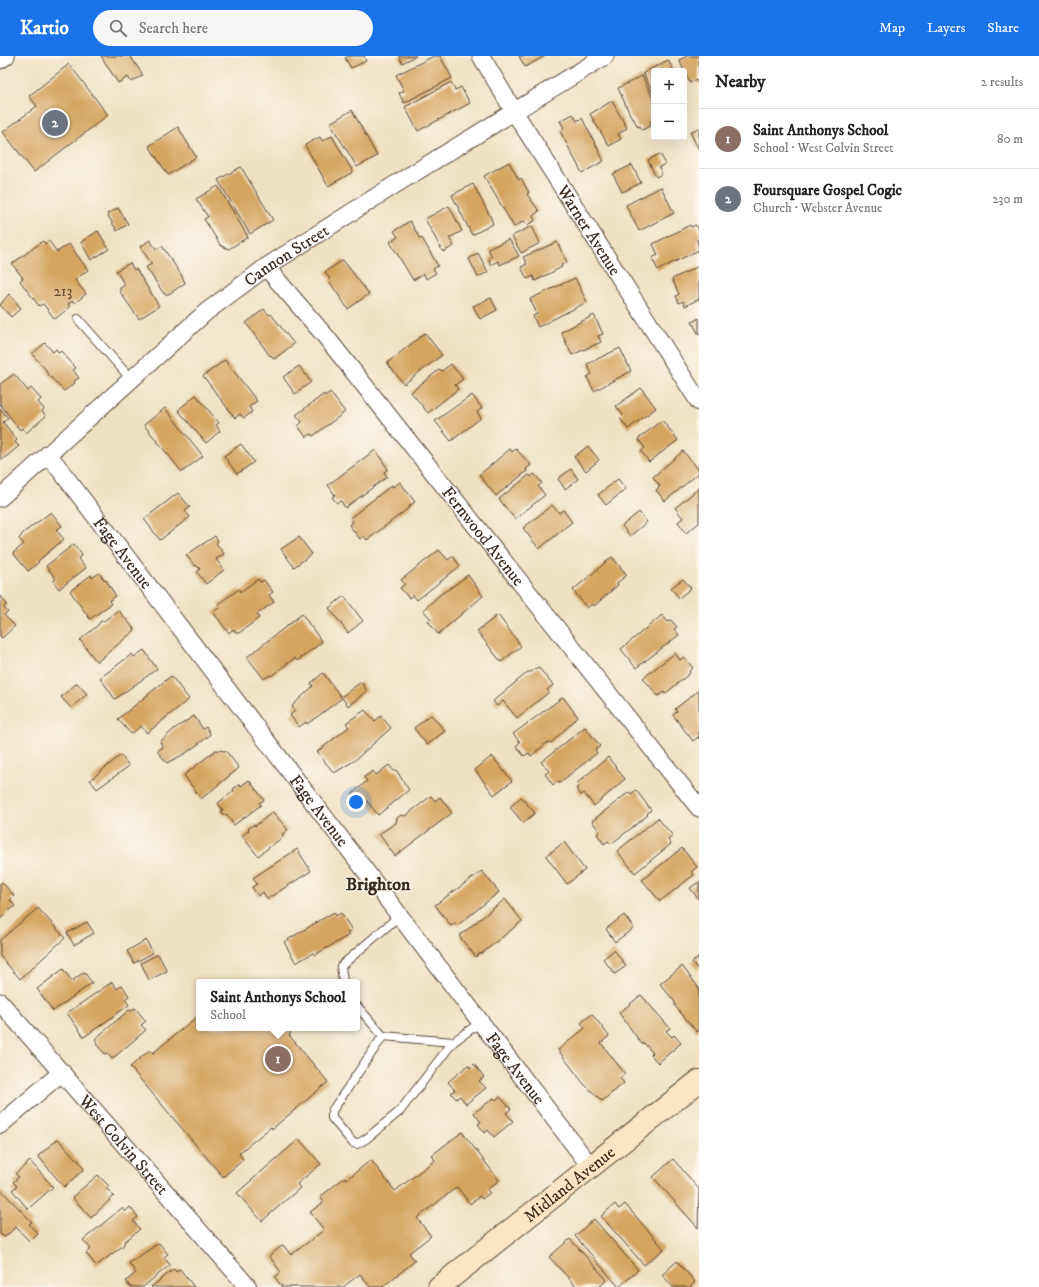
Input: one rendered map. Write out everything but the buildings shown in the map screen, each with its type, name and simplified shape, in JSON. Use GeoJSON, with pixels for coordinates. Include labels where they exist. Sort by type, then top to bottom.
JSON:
{"type":"FeatureCollection","features":[{"type":"Feature","properties":{"kind":"street"},"geometry":{"type":"LineString","coordinates":[[0,60],[6,56]]}},
{"type":"Feature","properties":{"kind":"street","name":"Warner Avenue"},"geometry":{"type":"LineString","coordinates":[[481,56],[699,402]]}},
{"type":"Feature","properties":{"kind":"street","name":"Cannon Street"},"geometry":{"type":"LineString","coordinates":[[0,498],[206,312],[266,267],[396,184],[605,56]]}},
{"type":"Feature","properties":{"kind":"street","name":"Fernwood Avenue"},"geometry":{"type":"LineString","coordinates":[[266,267],[326,337],[699,808]]}},
{"type":"Feature","properties":{"kind":"street","name":"Fage Avenue"},"geometry":{"type":"LineString","coordinates":[[48,454],[591,1167]]}},
{"type":"Feature","properties":{"kind":"street","name":"West Colvin Street"},"geometry":{"type":"LineString","coordinates":[[0,1002],[248,1287]]}},
{"type":"Feature","properties":{"kind":"street"},"geometry":{"type":"LineString","coordinates":[[0,1125],[62,1072]]}},
{"type":"Feature","properties":{"kind":"street","name":"Midland Avenue"},"geometry":{"type":"LineString","coordinates":[[439,1287],[699,1081]]}},
{"type":"Feature","properties":{"kind":"lane"},"geometry":{"type":"LineString","coordinates":[[78,319],[131,379]]}},
{"type":"Feature","properties":{"kind":"lane"},"geometry":{"type":"LineString","coordinates":[[343,979],[341,966],[399,916]]}},
{"type":"Feature","properties":{"kind":"lane"},"geometry":{"type":"LineString","coordinates":[[360,1009],[383,1036],[453,1042]]}},
{"type":"Feature","properties":{"kind":"lane"},"geometry":{"type":"LineString","coordinates":[[383,1036],[332,1112],[332,1118],[354,1143],[357,1144],[366,1139],[400,1111],[453,1042],[481,1022]]}},
{"type":"Feature","properties":{"kind":"place","name":"Foursquare Gospel Cogic"},"geometry":{"type":"Point","coordinates":[55,123]}},
{"type":"Feature","properties":{"kind":"place","name":"Saint Anthonys School"},"geometry":{"type":"Point","coordinates":[278,1059]}},
{"type":"Feature","properties":{"kind":"district","name":"Brighton"},"geometry":{"type":"Point","coordinates":[378,884]}}]}
